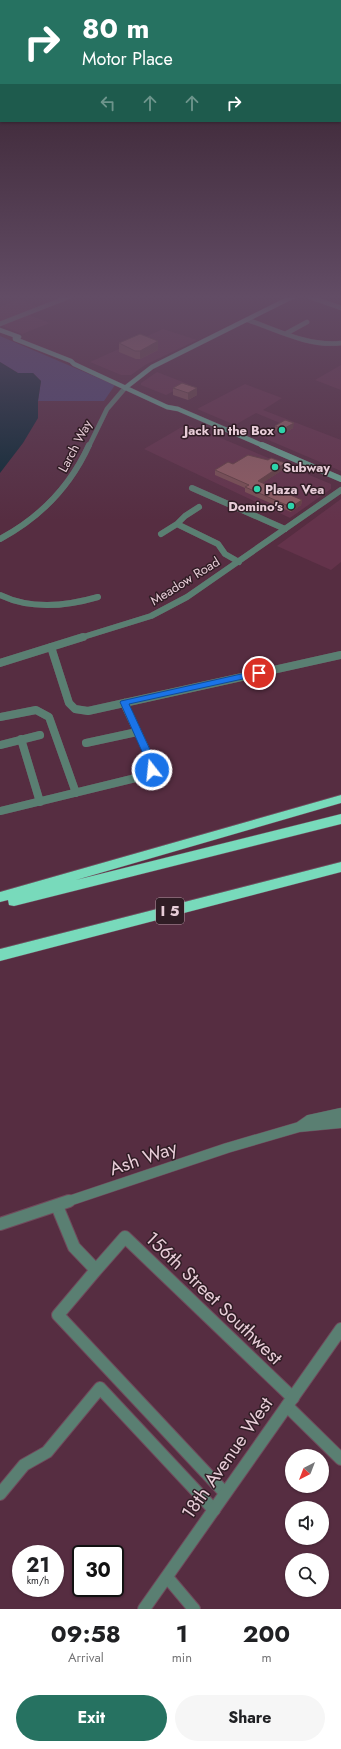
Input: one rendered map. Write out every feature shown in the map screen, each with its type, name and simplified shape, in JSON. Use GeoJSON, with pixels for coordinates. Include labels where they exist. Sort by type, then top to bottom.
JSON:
{"type":"FeatureCollection","features":[{"type":"Feature","properties":{"kind":"highway"},"geometry":{"type":"LineString","coordinates":[[294,814],[341,799]]}},
{"type":"Feature","properties":{"kind":"highway"},"geometry":{"type":"LineString","coordinates":[[0,897],[341,802]]}},
{"type":"Feature","properties":{"kind":"highway"},"geometry":{"type":"LineString","coordinates":[[0,905],[341,819]]}},
{"type":"Feature","properties":{"kind":"highway","name":"I 5"},"geometry":{"type":"LineString","coordinates":[[0,955],[341,866]]}},
{"type":"Feature","properties":{"kind":"main road"},"geometry":{"type":"LineString","coordinates":[[91,371],[128,386],[167,407],[178,409],[341,479]]}},
{"type":"Feature","properties":{"kind":"main road","name":"Larch Way"},"geometry":{"type":"LineString","coordinates":[[128,386],[147,371]]}},
{"type":"Feature","properties":{"kind":"street","name":"Larch Way"},"geometry":{"type":"LineString","coordinates":[[0,539],[23,525],[54,502],[85,454],[110,402],[128,386]]}},
{"type":"Feature","properties":{"kind":"street"},"geometry":{"type":"LineString","coordinates":[[192,488],[285,529]]}},
{"type":"Feature","properties":{"kind":"street","name":"Meadow Road"},"geometry":{"type":"LineString","coordinates":[[0,663],[163,612],[239,562],[341,490]]}},
{"type":"Feature","properties":{"kind":"street"},"geometry":{"type":"LineString","coordinates":[[161,534],[177,524],[184,516],[199,507]]}},
{"type":"Feature","properties":{"kind":"street"},"geometry":{"type":"LineString","coordinates":[[177,524],[218,544],[225,554],[239,562]]}},
{"type":"Feature","properties":{"kind":"street"},"geometry":{"type":"LineString","coordinates":[[0,595],[6,598],[53,607],[73,605],[98,597]]}},
{"type":"Feature","properties":{"kind":"street"},"geometry":{"type":"LineString","coordinates":[[51,647],[69,703],[75,709],[88,711],[341,655]]}},
{"type":"Feature","properties":{"kind":"street"},"geometry":{"type":"LineString","coordinates":[[0,811],[142,778],[152,770],[153,765],[124,702]]}},
{"type":"Feature","properties":{"kind":"street"},"geometry":{"type":"LineString","coordinates":[[0,717],[36,710],[49,717],[76,793]]}},
{"type":"Feature","properties":{"kind":"street"},"geometry":{"type":"LineString","coordinates":[[86,743],[137,732]]}},
{"type":"Feature","properties":{"kind":"street"},"geometry":{"type":"LineString","coordinates":[[0,745],[40,735]]}},
{"type":"Feature","properties":{"kind":"street"},"geometry":{"type":"LineString","coordinates":[[21,739],[40,802]]}},
{"type":"Feature","properties":{"kind":"street","name":"Ash Way"},"geometry":{"type":"LineString","coordinates":[[299,1127],[309,1120],[341,1113]]}},
{"type":"Feature","properties":{"kind":"street","name":"Ash Way"},"geometry":{"type":"LineString","coordinates":[[0,1224],[227,1148],[299,1127],[341,1123]]}},
{"type":"Feature","properties":{"kind":"street"},"geometry":{"type":"LineString","coordinates":[[57,1206],[74,1247],[96,1270],[58,1315],[225,1493]]}},
{"type":"Feature","properties":{"kind":"street","name":"156th Street Southwest"},"geometry":{"type":"LineString","coordinates":[[96,1270],[124,1237],[290,1402]]}},
{"type":"Feature","properties":{"kind":"street","name":"18th Avenue West"},"geometry":{"type":"LineString","coordinates":[[144,1609],[341,1328]]}},
{"type":"Feature","properties":{"kind":"street"},"geometry":{"type":"LineString","coordinates":[[0,1494],[24,1465],[47,1452],[100,1388],[214,1510]]}},
{"type":"Feature","properties":{"kind":"street"},"geometry":{"type":"LineString","coordinates":[[290,1402],[341,1459]]}},
{"type":"Feature","properties":{"kind":"street"},"geometry":{"type":"LineString","coordinates":[[167,1577],[194,1609]]}},
{"type":"Feature","properties":{"kind":"shaded area"},"geometry":{"type":"Polygon","coordinates":[[[15,371],[82,371],[115,385],[104,401],[38,401],[41,381],[33,373],[18,373],[15,371]]]}},
{"type":"Feature","properties":{"kind":"shaded area"},"geometry":{"type":"Polygon","coordinates":[[[112,371],[136,371],[131,375],[121,375],[112,371]]]}},
{"type":"Feature","properties":{"kind":"shaded area"},"geometry":{"type":"Polygon","coordinates":[[[330,371],[341,371],[341,390],[315,380],[330,371]]]}},
{"type":"Feature","properties":{"kind":"shaded area"},"geometry":{"type":"Polygon","coordinates":[[[157,372],[188,384],[166,395],[141,385],[141,383],[157,372]]]}},
{"type":"Feature","properties":{"kind":"shaded area"},"geometry":{"type":"Polygon","coordinates":[[[245,384],[282,398],[263,410],[341,440],[341,471],[259,436],[280,423],[256,413],[235,425],[197,409],[245,384]]]}},
{"type":"Feature","properties":{"kind":"shaded area"},"geometry":{"type":"Polygon","coordinates":[[[187,424],[331,484],[331,489],[290,518],[144,449],[187,424]]]}},
{"type":"Feature","properties":{"kind":"shaded area"},"geometry":{"type":"Polygon","coordinates":[[[341,499],[341,562],[331,570],[277,546],[341,499]]]}},
{"type":"Feature","properties":{"kind":"water"},"geometry":{"type":"Polygon","coordinates":[[[0,371],[33,373],[41,381],[38,401],[38,418],[23,443],[0,473],[0,371]]]}},
{"type":"Feature","properties":{"kind":"building"},"geometry":{"type":"Polygon","coordinates":[[[182,383],[197,388],[188,393],[173,388],[182,383]]]}},
{"type":"Feature","properties":{"kind":"building"},"geometry":{"type":"Polygon","coordinates":[[[285,420],[294,423],[283,429],[275,426],[285,420]]]}},
{"type":"Feature","properties":{"kind":"building"},"geometry":{"type":"Polygon","coordinates":[[[248,455],[268,460],[271,458],[285,463],[258,481],[302,500],[291,507],[245,487],[249,485],[215,470],[228,462],[233,464],[248,455]]]}},
{"type":"Feature","properties":{"kind":"place","name":"Jack in the Box"},"geometry":{"type":"Point","coordinates":[282,430]}},
{"type":"Feature","properties":{"kind":"place","name":"Subway"},"geometry":{"type":"Point","coordinates":[275,467]}},
{"type":"Feature","properties":{"kind":"place","name":"Plaza Vea"},"geometry":{"type":"Point","coordinates":[257,489]}},
{"type":"Feature","properties":{"kind":"place","name":"Domino's"},"geometry":{"type":"Point","coordinates":[291,506]}},
{"type":"Feature","properties":{"kind":"route"},"geometry":{"type":"LineString","coordinates":[[152,770],[153,765],[124,702],[259,673]]}}]}
